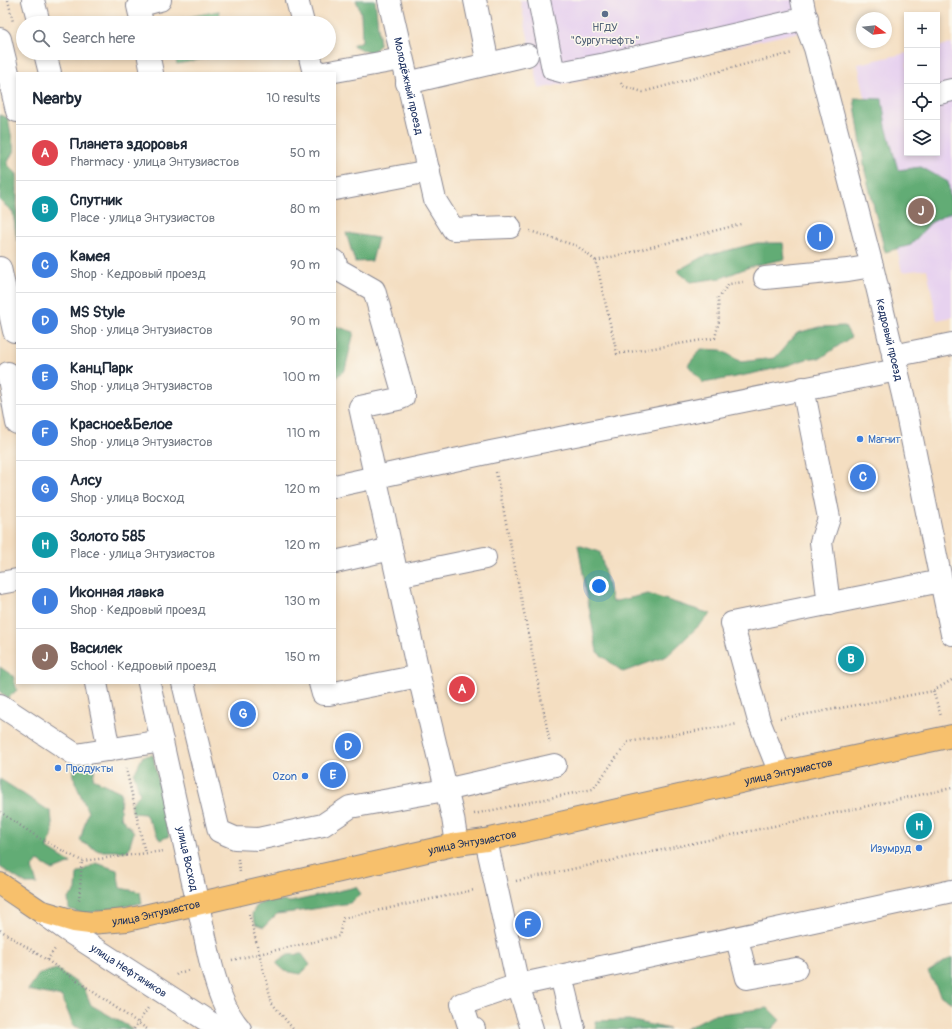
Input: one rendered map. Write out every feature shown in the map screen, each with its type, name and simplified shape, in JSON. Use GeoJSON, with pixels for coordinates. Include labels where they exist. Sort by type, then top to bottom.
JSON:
{"type":"FeatureCollection","features":[{"type":"Feature","properties":{"kind":"main road","name":"улица Энтузиастов"},"geometry":{"type":"LineString","coordinates":[[0,884],[40,910],[74,921],[90,923],[127,920],[457,844],[486,840],[780,773],[952,736]]}},
{"type":"Feature","properties":{"kind":"street"},"geometry":{"type":"LineString","coordinates":[[33,0],[37,16]]}},
{"type":"Feature","properties":{"kind":"street"},"geometry":{"type":"LineString","coordinates":[[140,16],[138,6],[160,0]]}},
{"type":"Feature","properties":{"kind":"street"},"geometry":{"type":"LineString","coordinates":[[298,0],[301,16]]}},
{"type":"Feature","properties":{"kind":"street","name":"Молодёжный проезд"},"geometry":{"type":"LineString","coordinates":[[389,0],[435,200],[453,229],[510,227]]}},
{"type":"Feature","properties":{"kind":"street"},"geometry":{"type":"LineString","coordinates":[[475,0],[488,64]]}},
{"type":"Feature","properties":{"kind":"street"},"geometry":{"type":"LineString","coordinates":[[538,0],[553,70],[564,72],[606,64],[805,9]]}},
{"type":"Feature","properties":{"kind":"street","name":"Кедровый проезд"},"geometry":{"type":"LineString","coordinates":[[805,9],[808,30],[815,48],[872,266],[903,395],[952,634]]}},
{"type":"Feature","properties":{"kind":"street"},"geometry":{"type":"LineString","coordinates":[[0,39],[4,72],[16,108]]}},
{"type":"Feature","properties":{"kind":"street"},"geometry":{"type":"LineString","coordinates":[[407,83],[527,54]]}},
{"type":"Feature","properties":{"kind":"street"},"geometry":{"type":"LineString","coordinates":[[330,72],[402,59]]}},
{"type":"Feature","properties":{"kind":"street"},"geometry":{"type":"LineString","coordinates":[[47,60],[50,72]]}},
{"type":"Feature","properties":{"kind":"street"},"geometry":{"type":"LineString","coordinates":[[149,60],[152,72]]}},
{"type":"Feature","properties":{"kind":"street"},"geometry":{"type":"LineString","coordinates":[[311,60],[314,72]]}},
{"type":"Feature","properties":{"kind":"street"},"geometry":{"type":"LineString","coordinates":[[336,182],[429,171]]}},
{"type":"Feature","properties":{"kind":"street"},"geometry":{"type":"LineString","coordinates":[[336,265],[337,269],[374,290],[403,392],[403,397],[398,399],[360,407],[419,676],[445,790],[453,818],[457,844]]}},
{"type":"Feature","properties":{"kind":"street"},"geometry":{"type":"LineString","coordinates":[[765,278],[848,270],[872,266]]}},
{"type":"Feature","properties":{"kind":"street"},"geometry":{"type":"LineString","coordinates":[[0,268],[14,331],[16,330]]}},
{"type":"Feature","properties":{"kind":"street"},"geometry":{"type":"LineString","coordinates":[[336,486],[803,388],[895,363],[952,344]]}},
{"type":"Feature","properties":{"kind":"street"},"geometry":{"type":"LineString","coordinates":[[8,373],[16,417]]}},
{"type":"Feature","properties":{"kind":"street"},"geometry":{"type":"LineString","coordinates":[[803,388],[829,518],[821,542],[829,604]]}},
{"type":"Feature","properties":{"kind":"street"},"geometry":{"type":"LineString","coordinates":[[336,562],[391,548]]}},
{"type":"Feature","properties":{"kind":"street"},"geometry":{"type":"LineString","coordinates":[[397,576],[485,558]]}},
{"type":"Feature","properties":{"kind":"street"},"geometry":{"type":"LineString","coordinates":[[0,583],[16,580]]}},
{"type":"Feature","properties":{"kind":"street"},"geometry":{"type":"LineString","coordinates":[[780,773],[759,721],[732,622],[941,581]]}},
{"type":"Feature","properties":{"kind":"street"},"geometry":{"type":"LineString","coordinates":[[320,684],[323,694],[329,694],[419,676]]}},
{"type":"Feature","properties":{"kind":"street"},"geometry":{"type":"LineString","coordinates":[[96,684],[110,750]]}},
{"type":"Feature","properties":{"kind":"street","name":"улица Восход"},"geometry":{"type":"LineString","coordinates":[[149,684],[218,991],[233,1021],[240,1029]]}},
{"type":"Feature","properties":{"kind":"street"},"geometry":{"type":"LineString","coordinates":[[183,684],[219,831],[235,838],[258,839],[323,825],[350,807],[445,790],[555,764]]}},
{"type":"Feature","properties":{"kind":"street"},"geometry":{"type":"LineString","coordinates":[[0,705],[76,755],[162,741]]}},
{"type":"Feature","properties":{"kind":"street"},"geometry":{"type":"LineString","coordinates":[[486,840],[518,985],[532,1029]]}},
{"type":"Feature","properties":{"kind":"street"},"geometry":{"type":"LineString","coordinates":[[474,1029],[469,1026],[462,1004],[518,985],[737,939],[952,891]]}},
{"type":"Feature","properties":{"kind":"street","name":"улица Нефтяников"},"geometry":{"type":"LineString","coordinates":[[40,910],[68,931],[220,1029]]}},
{"type":"Feature","properties":{"kind":"street"},"geometry":{"type":"LineString","coordinates":[[737,939],[747,978],[796,969]]}},
{"type":"Feature","properties":{"kind":"street"},"geometry":{"type":"LineString","coordinates":[[561,976],[574,1029]]}},
{"type":"Feature","properties":{"kind":"path"},"geometry":{"type":"LineString","coordinates":[[606,64],[623,86],[642,92],[746,64],[815,48]]}},
{"type":"Feature","properties":{"kind":"path"},"geometry":{"type":"LineString","coordinates":[[596,261],[741,224]]}},
{"type":"Feature","properties":{"kind":"path"},"geometry":{"type":"LineString","coordinates":[[510,227],[542,234],[578,246],[596,261],[617,354],[715,338],[719,321],[718,298],[729,284],[765,278]]}},
{"type":"Feature","properties":{"kind":"path"},"geometry":{"type":"LineString","coordinates":[[492,452],[555,764]]}},
{"type":"Feature","properties":{"kind":"path"},"geometry":{"type":"LineString","coordinates":[[453,818],[593,789],[628,742],[797,716],[933,691],[952,680]]}},
{"type":"Feature","properties":{"kind":"path"},"geometry":{"type":"LineString","coordinates":[[259,955],[339,936],[343,918],[952,788]]}},
{"type":"Feature","properties":{"kind":"path"},"geometry":{"type":"LineString","coordinates":[[0,812],[39,838],[82,860],[186,849]]}},
{"type":"Feature","properties":{"kind":"path"},"geometry":{"type":"LineString","coordinates":[[244,894],[272,1003],[293,1029]]}},
{"type":"Feature","properties":{"kind":"path"},"geometry":{"type":"LineString","coordinates":[[0,930],[47,960],[147,1029]]}},
{"type":"Feature","properties":{"kind":"path"},"geometry":{"type":"LineString","coordinates":[[134,1029],[138,1023]]}},
{"type":"Feature","properties":{"kind":"shaded area"},"geometry":{"type":"Polygon","coordinates":[[[520,0],[815,0],[820,25],[808,30],[539,89],[520,0]]]}},
{"type":"Feature","properties":{"kind":"shaded area"},"geometry":{"type":"Polygon","coordinates":[[[952,43],[952,317],[937,320],[927,269],[902,272],[858,64],[904,54],[904,156],[940,156],[940,46],[952,43]]]}},
{"type":"Feature","properties":{"kind":"green space"},"geometry":{"type":"Polygon","coordinates":[[[356,0],[375,0],[380,45],[371,54],[352,45],[362,41],[361,13],[356,0]]]}},
{"type":"Feature","properties":{"kind":"green space"},"geometry":{"type":"Polygon","coordinates":[[[219,11],[220,16],[194,16],[219,11]]]}},
{"type":"Feature","properties":{"kind":"green space"},"geometry":{"type":"Polygon","coordinates":[[[176,60],[197,60],[177,64],[176,60]]]}},
{"type":"Feature","properties":{"kind":"green space"},"geometry":{"type":"Polygon","coordinates":[[[854,98],[882,99],[886,126],[898,170],[921,167],[948,182],[952,212],[930,223],[911,245],[885,252],[865,171],[854,98]]]}},
{"type":"Feature","properties":{"kind":"green space"},"geometry":{"type":"Polygon","coordinates":[[[0,115],[8,118],[14,150],[7,164],[16,173],[16,234],[13,212],[0,201],[0,115]]]}},
{"type":"Feature","properties":{"kind":"green space"},"geometry":{"type":"Polygon","coordinates":[[[346,233],[378,238],[372,261],[355,262],[346,233]]]}},
{"type":"Feature","properties":{"kind":"green space"},"geometry":{"type":"Polygon","coordinates":[[[757,243],[783,243],[785,259],[752,266],[721,278],[691,282],[677,271],[702,257],[757,243]]]}},
{"type":"Feature","properties":{"kind":"green space"},"geometry":{"type":"Polygon","coordinates":[[[336,326],[354,332],[345,370],[336,377],[336,326]]]}},
{"type":"Feature","properties":{"kind":"green space"},"geometry":{"type":"Polygon","coordinates":[[[845,326],[851,337],[821,358],[808,359],[765,371],[703,383],[688,365],[701,349],[721,350],[741,362],[775,358],[797,333],[819,327],[845,326]]]}},
{"type":"Feature","properties":{"kind":"green space"},"geometry":{"type":"Polygon","coordinates":[[[578,545],[600,552],[612,602],[648,594],[711,614],[667,656],[623,672],[597,652],[578,545]]]}},
{"type":"Feature","properties":{"kind":"green space"},"geometry":{"type":"Polygon","coordinates":[[[0,667],[13,676],[17,690],[8,698],[0,692],[0,667]]]}},
{"type":"Feature","properties":{"kind":"green space"},"geometry":{"type":"Polygon","coordinates":[[[153,755],[169,836],[160,840],[145,814],[133,813],[131,804],[140,794],[134,774],[143,756],[153,755]]]}},
{"type":"Feature","properties":{"kind":"green space"},"geometry":{"type":"Polygon","coordinates":[[[96,761],[93,779],[121,792],[120,817],[134,832],[128,851],[99,851],[80,841],[88,812],[75,782],[72,762],[96,761]]]}},
{"type":"Feature","properties":{"kind":"green space"},"geometry":{"type":"Polygon","coordinates":[[[0,779],[51,812],[53,832],[47,848],[71,863],[53,870],[38,861],[32,868],[37,884],[26,884],[0,867],[0,779]]]}},
{"type":"Feature","properties":{"kind":"green space"},"geometry":{"type":"Polygon","coordinates":[[[96,863],[117,870],[120,888],[140,892],[142,903],[84,914],[69,909],[68,898],[76,891],[77,874],[96,863]]]}},
{"type":"Feature","properties":{"kind":"green space"},"geometry":{"type":"Polygon","coordinates":[[[356,887],[361,894],[350,903],[277,914],[264,927],[256,924],[252,914],[257,905],[270,900],[291,902],[356,887]]]}},
{"type":"Feature","properties":{"kind":"green space"},"geometry":{"type":"Polygon","coordinates":[[[302,954],[310,965],[301,974],[285,971],[276,963],[288,955],[302,954]]]}},
{"type":"Feature","properties":{"kind":"green space"},"geometry":{"type":"Polygon","coordinates":[[[952,957],[952,1003],[941,996],[928,972],[952,957]]]}},
{"type":"Feature","properties":{"kind":"green space"},"geometry":{"type":"Polygon","coordinates":[[[57,969],[84,988],[91,1005],[133,1029],[81,1029],[73,1025],[62,997],[28,990],[39,974],[57,969]]]}},
{"type":"Feature","properties":{"kind":"green space"},"geometry":{"type":"Polygon","coordinates":[[[768,1008],[780,1020],[772,1029],[685,1029],[712,1015],[768,1008]]]}},
{"type":"Feature","properties":{"kind":"green space"},"geometry":{"type":"Polygon","coordinates":[[[629,1020],[669,1029],[596,1029],[595,1021],[629,1020]]]}},
{"type":"Feature","properties":{"kind":"place","name":"НГДУ \"Сургутнефть\""},"geometry":{"type":"Point","coordinates":[605,14]}},
{"type":"Feature","properties":{"kind":"place","name":"Василек"},"geometry":{"type":"Point","coordinates":[921,211]}},
{"type":"Feature","properties":{"kind":"place","name":"Иконная лавка"},"geometry":{"type":"Point","coordinates":[820,237]}},
{"type":"Feature","properties":{"kind":"place","name":"Магнит"},"geometry":{"type":"Point","coordinates":[860,439]}},
{"type":"Feature","properties":{"kind":"place","name":"Камея"},"geometry":{"type":"Point","coordinates":[863,477]}},
{"type":"Feature","properties":{"kind":"place","name":"Спутник"},"geometry":{"type":"Point","coordinates":[851,659]}},
{"type":"Feature","properties":{"kind":"place","name":"Планета здоровья"},"geometry":{"type":"Point","coordinates":[462,689]}},
{"type":"Feature","properties":{"kind":"place","name":"Алсу"},"geometry":{"type":"Point","coordinates":[243,714]}},
{"type":"Feature","properties":{"kind":"place","name":"MS Style"},"geometry":{"type":"Point","coordinates":[348,746]}},
{"type":"Feature","properties":{"kind":"place","name":"Продукты"},"geometry":{"type":"Point","coordinates":[58,768]}},
{"type":"Feature","properties":{"kind":"place","name":"КанцПарк"},"geometry":{"type":"Point","coordinates":[333,775]}},
{"type":"Feature","properties":{"kind":"place","name":"Ozon"},"geometry":{"type":"Point","coordinates":[305,776]}},
{"type":"Feature","properties":{"kind":"place","name":"Золото 585"},"geometry":{"type":"Point","coordinates":[919,826]}},
{"type":"Feature","properties":{"kind":"place","name":"Изумруд"},"geometry":{"type":"Point","coordinates":[919,848]}},
{"type":"Feature","properties":{"kind":"place","name":"Красное&Белое"},"geometry":{"type":"Point","coordinates":[528,924]}}]}
